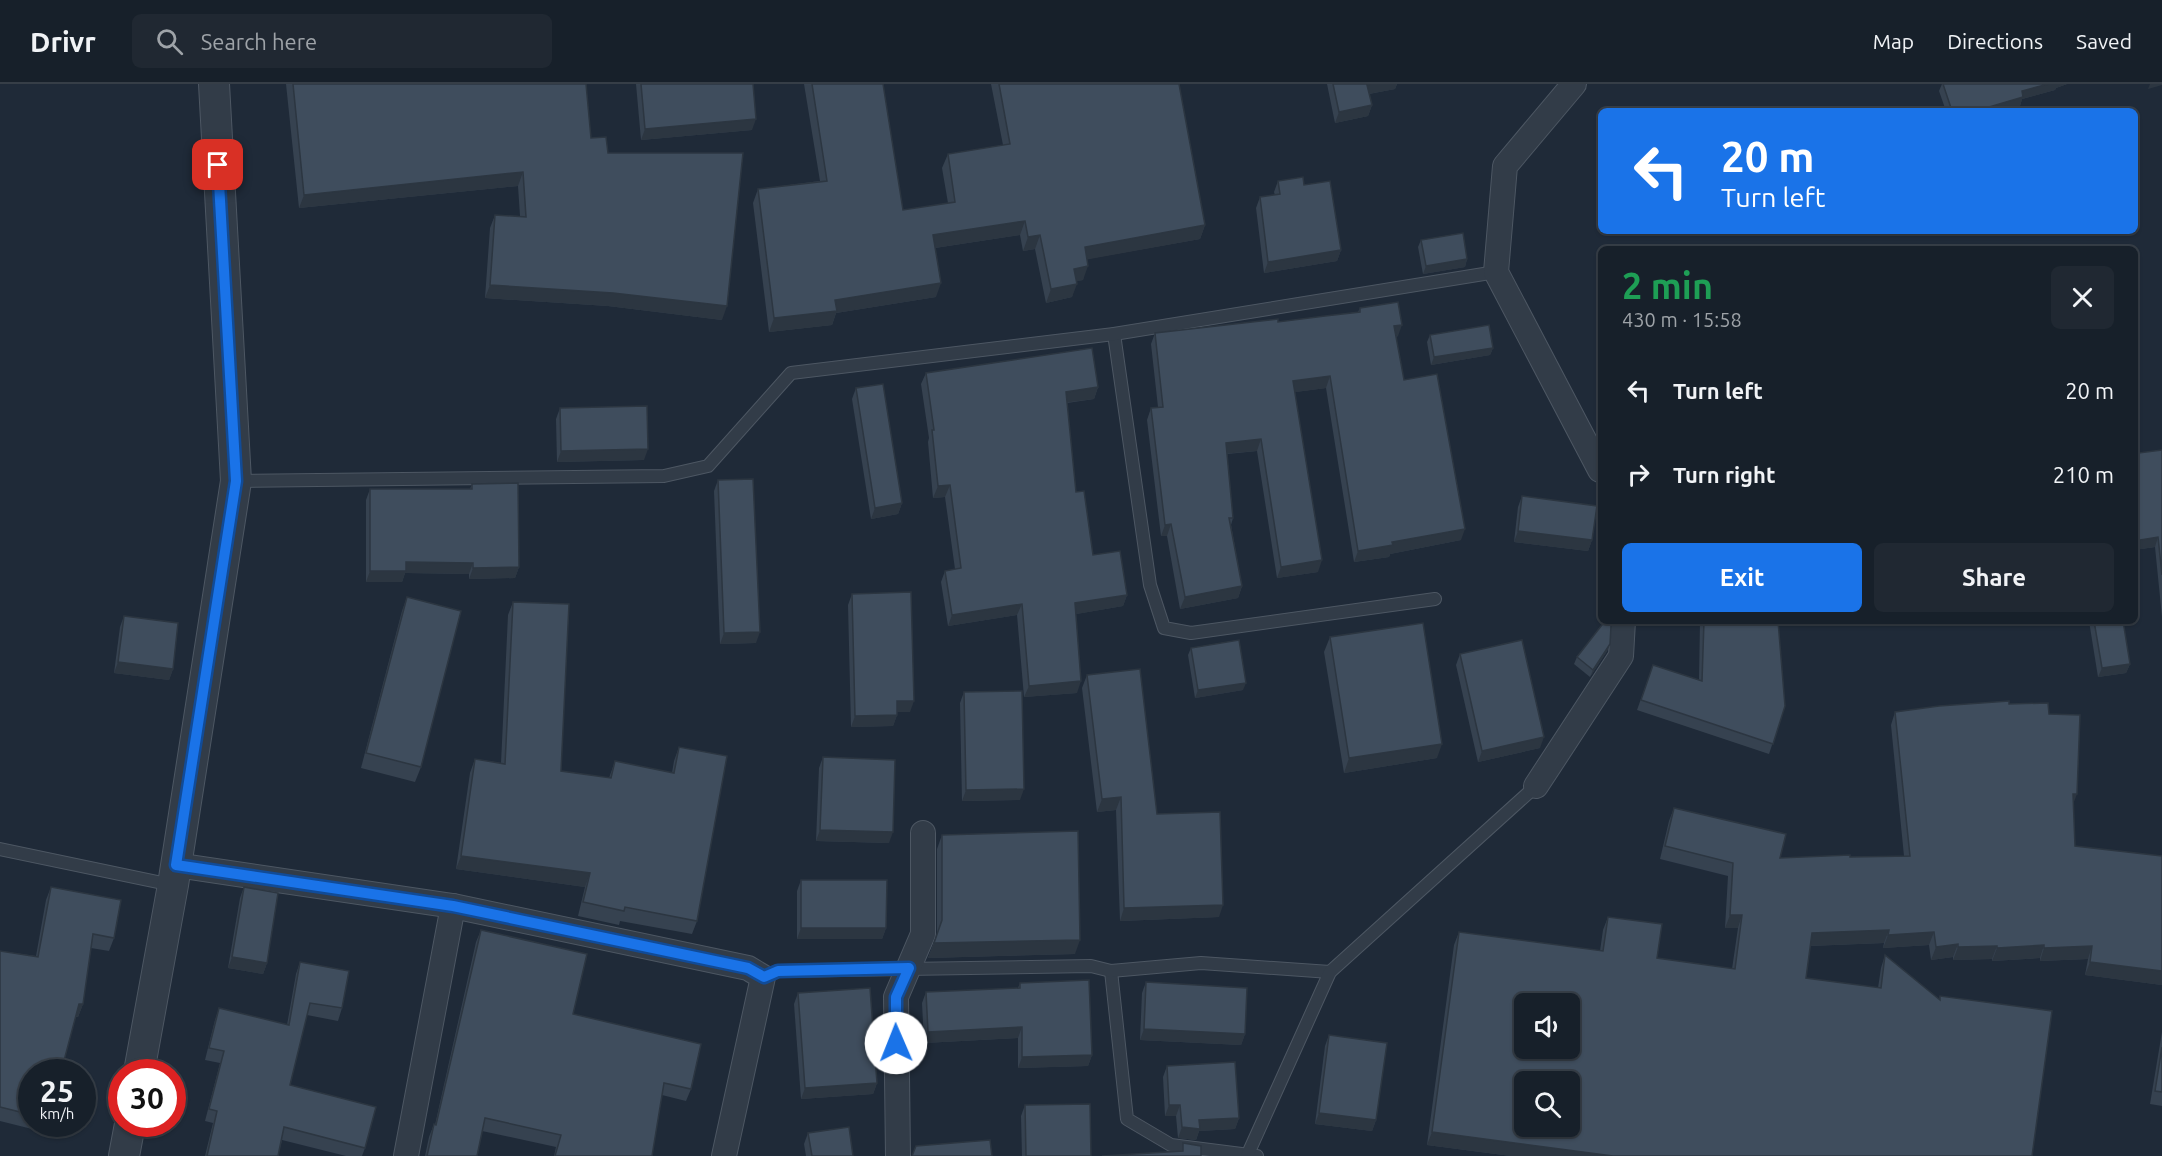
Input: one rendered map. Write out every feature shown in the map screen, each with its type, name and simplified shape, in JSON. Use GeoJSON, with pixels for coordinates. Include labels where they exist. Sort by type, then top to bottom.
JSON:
{"type":"FeatureCollection","features":[{"type":"Feature","properties":{"kind":"street"},"geometry":{"type":"LineString","coordinates":[[141,1059],[175,875],[236,481],[214,84]]}},
{"type":"Feature","properties":{"kind":"street"},"geometry":{"type":"LineString","coordinates":[[1574,84],[1505,166],[1496,272],[1598,466]]}},
{"type":"Feature","properties":{"kind":"street"},"geometry":{"type":"LineString","coordinates":[[1536,786],[1621,656],[1623,624]]}},
{"type":"Feature","properties":{"kind":"street"},"geometry":{"type":"LineString","coordinates":[[898,1156],[896,997],[923,934],[923,833]]}},
{"type":"Feature","properties":{"kind":"street"},"geometry":{"type":"LineString","coordinates":[[175,875],[453,906],[748,968],[764,977],[724,1156]]}},
{"type":"Feature","properties":{"kind":"street"},"geometry":{"type":"LineString","coordinates":[[406,1156],[453,906]]}},
{"type":"Feature","properties":{"kind":"street"},"geometry":{"type":"LineString","coordinates":[[124,1156],[128,1137]]}},
{"type":"Feature","properties":{"kind":"lane"},"geometry":{"type":"LineString","coordinates":[[236,481],[664,476],[708,466],[791,373],[1114,334],[1496,272]]}},
{"type":"Feature","properties":{"kind":"lane"},"geometry":{"type":"LineString","coordinates":[[1114,334],[1150,585],[1164,628],[1191,633],[1435,598]]}},
{"type":"Feature","properties":{"kind":"lane"},"geometry":{"type":"LineString","coordinates":[[1111,971],[1127,1119],[1171,1145],[1251,1156],[1330,972],[1536,786]]}},
{"type":"Feature","properties":{"kind":"lane"},"geometry":{"type":"LineString","coordinates":[[0,849],[175,875]]}},
{"type":"Feature","properties":{"kind":"lane"},"geometry":{"type":"LineString","coordinates":[[764,977],[778,971],[1091,966],[1111,971],[1201,963],[1330,972]]}},
{"type":"Feature","properties":{"kind":"building"},"geometry":{"type":"Polygon","coordinates":[[[293,84],[586,84],[591,138],[606,137],[608,153],[743,153],[727,306],[613,293],[490,285],[495,215],[526,217],[523,172],[304,195],[293,84]]]}},
{"type":"Feature","properties":{"kind":"building"},"geometry":{"type":"Polygon","coordinates":[[[641,84],[753,84],[756,119],[645,129],[641,84]]]}},
{"type":"Feature","properties":{"kind":"building"},"geometry":{"type":"Polygon","coordinates":[[[812,84],[883,84],[903,210],[955,202],[948,154],[1010,144],[999,84],[1179,84],[1205,225],[1085,247],[1088,266],[1074,269],[1077,284],[1051,289],[1040,235],[1028,237],[1025,221],[933,235],[941,283],[835,300],[837,311],[774,318],[758,189],[827,181],[812,84]]]}},
{"type":"Feature","properties":{"kind":"building"},"geometry":{"type":"Polygon","coordinates":[[[1333,84],[1370,84],[1367,85],[1372,105],[1339,112],[1333,84]]]}},
{"type":"Feature","properties":{"kind":"building"},"geometry":{"type":"Polygon","coordinates":[[[1943,84],[2048,84],[2022,91],[2023,97],[1989,108],[1951,108],[1943,84]]]}},
{"type":"Feature","properties":{"kind":"building"},"geometry":{"type":"Polygon","coordinates":[[[1303,177],[1304,185],[1330,181],[1341,250],[1268,262],[1260,197],[1280,194],[1278,181],[1303,177]]]}},
{"type":"Feature","properties":{"kind":"building"},"geometry":{"type":"Polygon","coordinates":[[[1463,233],[1467,259],[1426,266],[1421,240],[1463,233]]]}},
{"type":"Feature","properties":{"kind":"building"},"geometry":{"type":"Polygon","coordinates":[[[1398,302],[1402,325],[1394,326],[1404,380],[1437,374],[1465,529],[1392,542],[1393,545],[1358,551],[1330,376],[1293,381],[1322,560],[1281,567],[1261,439],[1226,443],[1233,518],[1229,518],[1242,586],[1185,597],[1171,524],[1165,525],[1151,408],[1163,407],[1155,333],[1360,312],[1360,308],[1398,302]]]}},
{"type":"Feature","properties":{"kind":"building"},"geometry":{"type":"Polygon","coordinates":[[[1489,325],[1493,348],[1434,357],[1430,335],[1489,325]]]}},
{"type":"Feature","properties":{"kind":"building"},"geometry":{"type":"Polygon","coordinates":[[[1092,348],[1098,387],[1066,392],[1076,492],[1084,491],[1093,555],[1120,551],[1127,595],[1075,603],[1081,681],[1029,686],[1022,604],[952,615],[945,571],[961,568],[950,485],[938,486],[932,430],[934,430],[926,373],[1092,348]]]}},
{"type":"Feature","properties":{"kind":"building"},"geometry":{"type":"Polygon","coordinates":[[[883,384],[902,503],[875,508],[856,388],[883,384]]]}},
{"type":"Feature","properties":{"kind":"building"},"geometry":{"type":"Polygon","coordinates":[[[647,406],[648,449],[561,451],[560,408],[647,406]]]}},
{"type":"Feature","properties":{"kind":"building"},"geometry":{"type":"Polygon","coordinates":[[[2138,449],[2139,453],[2162,450],[2162,575],[2158,537],[2138,540],[2138,449]]]}},
{"type":"Feature","properties":{"kind":"building"},"geometry":{"type":"Polygon","coordinates":[[[753,479],[760,632],[724,633],[718,480],[753,479]]]}},
{"type":"Feature","properties":{"kind":"building"},"geometry":{"type":"Polygon","coordinates":[[[518,483],[519,567],[473,568],[473,563],[406,562],[406,571],[370,571],[370,489],[472,489],[472,484],[518,483]]]}},
{"type":"Feature","properties":{"kind":"building"},"geometry":{"type":"Polygon","coordinates":[[[1522,496],[1597,506],[1592,540],[1518,531],[1522,496]]]}},
{"type":"Feature","properties":{"kind":"building"},"geometry":{"type":"Polygon","coordinates":[[[911,592],[914,701],[897,701],[897,715],[855,716],[852,594],[911,592]]]}},
{"type":"Feature","properties":{"kind":"building"},"geometry":{"type":"Polygon","coordinates":[[[407,597],[461,611],[421,767],[366,753],[407,597]]]}},
{"type":"Feature","properties":{"kind":"building"},"geometry":{"type":"Polygon","coordinates":[[[513,602],[569,604],[561,771],[611,778],[615,761],[674,773],[679,747],[727,756],[697,921],[625,907],[624,911],[583,902],[590,873],[461,856],[475,759],[505,764],[513,602]]]}},
{"type":"Feature","properties":{"kind":"building"},"geometry":{"type":"Polygon","coordinates":[[[124,616],[178,623],[173,669],[118,662],[124,616]]]}},
{"type":"Feature","properties":{"kind":"building"},"geometry":{"type":"Polygon","coordinates":[[[1423,623],[1442,744],[1349,758],[1330,637],[1423,623]]]}},
{"type":"Feature","properties":{"kind":"building"},"geometry":{"type":"Polygon","coordinates":[[[1603,624],[1611,626],[1610,644],[1593,670],[1577,657],[1603,624]]]}},
{"type":"Feature","properties":{"kind":"building"},"geometry":{"type":"Polygon","coordinates":[[[1704,624],[1778,624],[1785,706],[1773,744],[1641,700],[1653,665],[1702,681],[1704,624]]]}},
{"type":"Feature","properties":{"kind":"building"},"geometry":{"type":"Polygon","coordinates":[[[2095,624],[2123,624],[2130,664],[2102,668],[2095,624]]]}},
{"type":"Feature","properties":{"kind":"building"},"geometry":{"type":"Polygon","coordinates":[[[1239,640],[1246,683],[1198,690],[1191,648],[1239,640]]]}},
{"type":"Feature","properties":{"kind":"building"},"geometry":{"type":"Polygon","coordinates":[[[1522,640],[1544,737],[1482,751],[1460,654],[1522,640]]]}},
{"type":"Feature","properties":{"kind":"building"},"geometry":{"type":"Polygon","coordinates":[[[1140,669],[1157,814],[1220,812],[1223,905],[1124,908],[1121,797],[1102,799],[1087,675],[1140,669]]]}},
{"type":"Feature","properties":{"kind":"building"},"geometry":{"type":"Polygon","coordinates":[[[1022,691],[1024,789],[966,790],[964,692],[1022,691]]]}},
{"type":"Feature","properties":{"kind":"building"},"geometry":{"type":"Polygon","coordinates":[[[2009,701],[2009,704],[2048,703],[2049,714],[2080,715],[2077,794],[2073,794],[2075,846],[2162,856],[2162,971],[2090,962],[2092,946],[2044,948],[2044,945],[1997,948],[1997,946],[1958,947],[1958,944],[1936,947],[1934,932],[1888,935],[1889,930],[1812,933],[1806,978],[1881,988],[1885,955],[1940,1000],[1940,996],[2052,1011],[2032,1156],[1613,1156],[1432,1132],[1459,932],[1603,951],[1608,917],[1662,924],[1657,958],[1735,969],[1742,915],[1730,915],[1733,863],[1665,846],[1674,808],[1786,834],[1780,858],[1850,855],[1850,857],[1910,856],[1895,712],[2009,701]]]}},
{"type":"Feature","properties":{"kind":"building"},"geometry":{"type":"Polygon","coordinates":[[[823,757],[895,760],[893,832],[820,830],[823,757]]]}},
{"type":"Feature","properties":{"kind":"building"},"geometry":{"type":"Polygon","coordinates":[[[1078,831],[1080,940],[934,943],[942,920],[942,835],[1078,831]]]}},
{"type":"Feature","properties":{"kind":"building"},"geometry":{"type":"Polygon","coordinates":[[[801,880],[887,880],[886,928],[801,928],[801,880]]]}},
{"type":"Feature","properties":{"kind":"building"},"geometry":{"type":"Polygon","coordinates":[[[51,887],[121,900],[114,938],[93,934],[83,1004],[79,1004],[64,1059],[18,1059],[18,1112],[0,1107],[0,951],[38,957],[51,887]]]}},
{"type":"Feature","properties":{"kind":"building"},"geometry":{"type":"Polygon","coordinates":[[[244,887],[278,893],[267,963],[232,957],[244,887]]]}},
{"type":"Feature","properties":{"kind":"building"},"geometry":{"type":"Polygon","coordinates":[[[481,930],[587,954],[573,1014],[701,1044],[691,1089],[664,1083],[652,1156],[555,1156],[561,1135],[485,1118],[477,1156],[427,1156],[481,930]]]}},
{"type":"Feature","properties":{"kind":"building"},"geometry":{"type":"Polygon","coordinates":[[[300,962],[349,971],[342,1008],[310,1003],[290,1085],[376,1107],[365,1148],[284,1127],[278,1156],[207,1156],[217,1111],[209,1109],[224,1051],[209,1048],[219,1008],[289,1025],[300,962]]]}},
{"type":"Feature","properties":{"kind":"building"},"geometry":{"type":"Polygon","coordinates":[[[1089,980],[1092,1055],[1022,1057],[1022,1027],[928,1032],[926,992],[1020,988],[1020,983],[1089,980]]]}},
{"type":"Feature","properties":{"kind":"building"},"geometry":{"type":"Polygon","coordinates":[[[1146,982],[1247,988],[1245,1034],[1144,1029],[1146,982]]]}},
{"type":"Feature","properties":{"kind":"building"},"geometry":{"type":"Polygon","coordinates":[[[870,988],[877,1083],[805,1088],[798,993],[870,988]]]}},
{"type":"Feature","properties":{"kind":"building"},"geometry":{"type":"Polygon","coordinates":[[[1329,1035],[1387,1043],[1376,1120],[1319,1113],[1329,1035]]]}},
{"type":"Feature","properties":{"kind":"building"},"geometry":{"type":"Polygon","coordinates":[[[2162,1047],[2162,1092],[2155,1091],[2162,1047]]]}},
{"type":"Feature","properties":{"kind":"building"},"geometry":{"type":"Polygon","coordinates":[[[1235,1062],[1239,1118],[1199,1120],[1200,1129],[1182,1127],[1180,1105],[1169,1105],[1167,1066],[1235,1062]]]}},
{"type":"Feature","properties":{"kind":"building"},"geometry":{"type":"Polygon","coordinates":[[[1090,1104],[1091,1156],[1026,1156],[1025,1105],[1090,1104]]]}},
{"type":"Feature","properties":{"kind":"building"},"geometry":{"type":"Polygon","coordinates":[[[849,1127],[853,1156],[812,1156],[808,1133],[849,1127]]]}},
{"type":"Feature","properties":{"kind":"building"},"geometry":{"type":"Polygon","coordinates":[[[990,1140],[992,1156],[912,1156],[916,1146],[990,1140]]]}},
{"type":"Feature","properties":{"kind":"building"},"geometry":{"type":"Polygon","coordinates":[[[1183,1143],[1201,1146],[1201,1156],[1102,1156],[1183,1151],[1183,1143]]]}},
{"type":"Feature","properties":{"kind":"route"},"geometry":{"type":"LineString","coordinates":[[218,165],[236,481],[176,865],[453,906],[748,968],[764,977],[778,971],[909,968],[896,997],[896,1043]]}}]}
